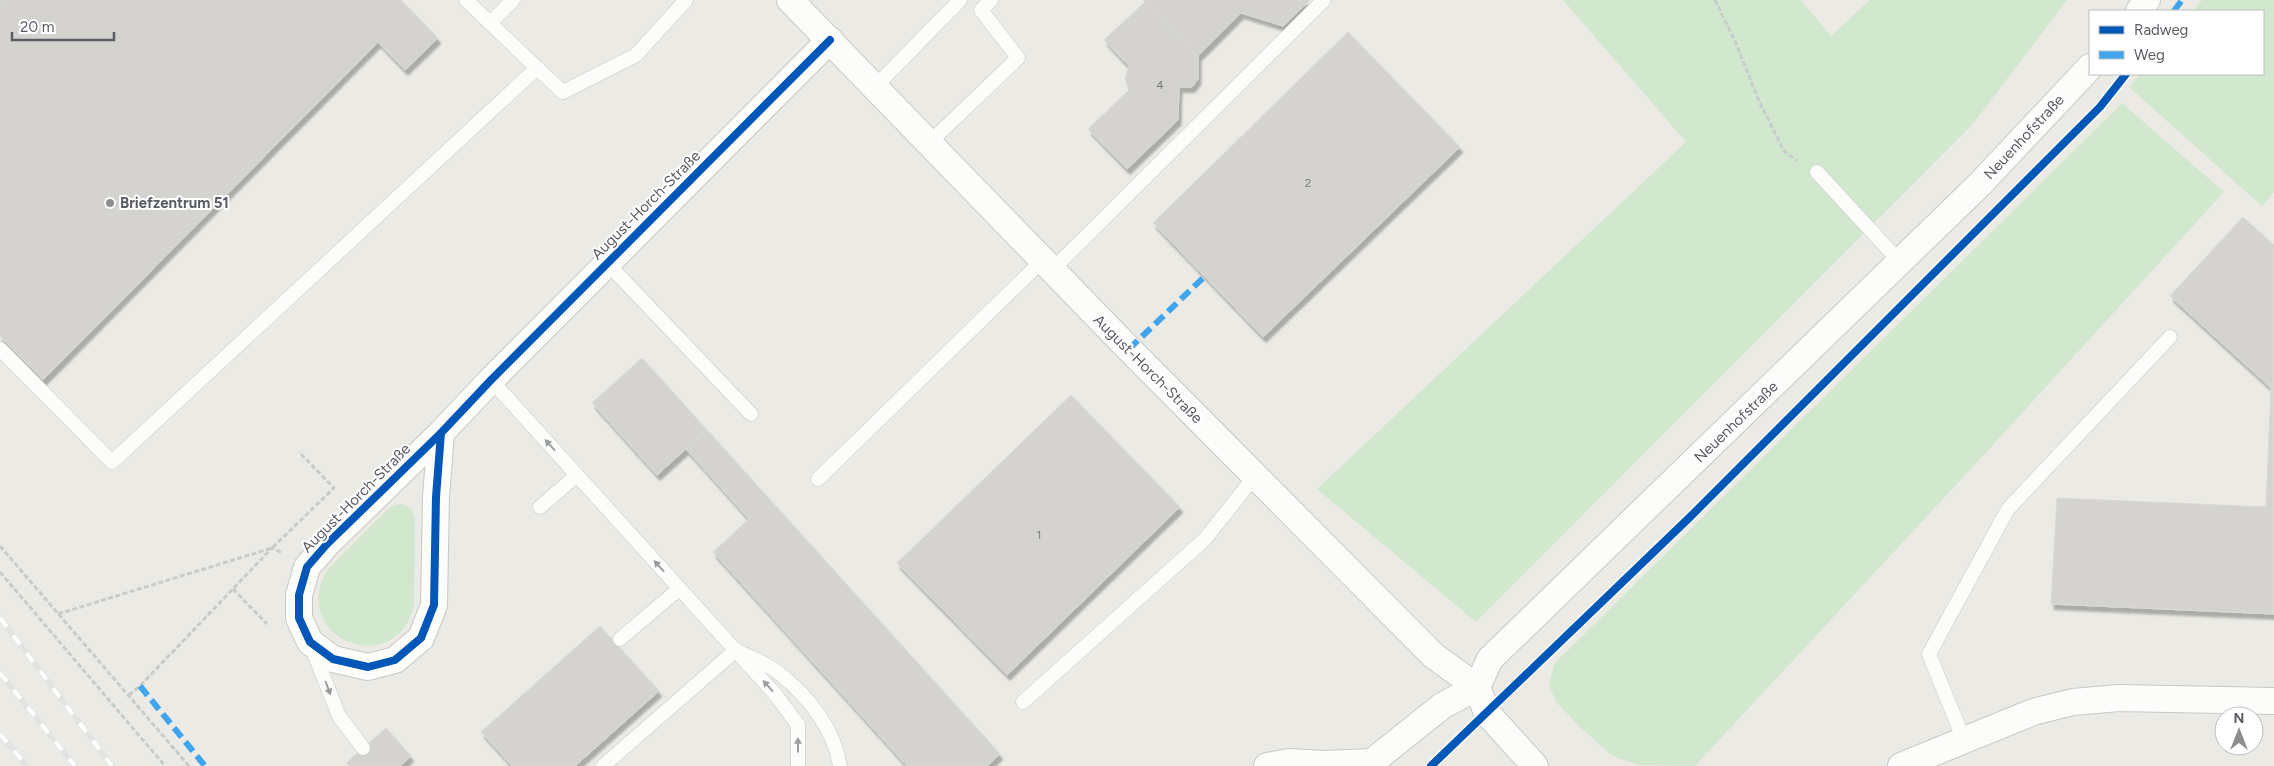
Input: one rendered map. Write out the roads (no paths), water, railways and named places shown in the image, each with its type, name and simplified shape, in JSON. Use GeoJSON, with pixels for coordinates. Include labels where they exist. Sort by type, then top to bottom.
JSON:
{"type":"FeatureCollection","features":[{"type":"Feature","properties":{"kind":"street","name":"August-Horch-Straße"},"geometry":{"type":"LineString","coordinates":[[790,0],[1047,266],[1434,656],[1477,687]]}},
{"type":"Feature","properties":{"kind":"street","name":"August-Horch-Straße"},"geometry":{"type":"LineString","coordinates":[[441,433],[436,497],[434,605],[421,638],[396,660],[368,667],[333,659],[310,642],[299,618],[299,595],[307,567],[327,544],[441,433],[491,380],[830,40]]}},
{"type":"Feature","properties":{"kind":"street","name":"Neuenhofstraße"},"geometry":{"type":"LineString","coordinates":[[1477,687],[1490,659],[1806,355],[1980,184],[2089,68]]}},
{"type":"Feature","properties":{"kind":"street"},"geometry":{"type":"LineString","coordinates":[[1267,766],[1289,762],[1370,764],[1442,706],[1477,687],[1487,713],[1535,766]]}},
{"type":"Feature","properties":{"kind":"street"},"geometry":{"type":"LineString","coordinates":[[1901,766],[2033,712],[2073,702],[2119,698],[2274,701]]}},
{"type":"Feature","properties":{"kind":"lane"},"geometry":{"type":"LineString","coordinates":[[466,0],[563,92],[636,55],[686,0]]}},
{"type":"Feature","properties":{"kind":"lane"},"geometry":{"type":"LineString","coordinates":[[490,23],[513,0]]}},
{"type":"Feature","properties":{"kind":"lane"},"geometry":{"type":"LineString","coordinates":[[874,88],[960,0]]}},
{"type":"Feature","properties":{"kind":"lane"},"geometry":{"type":"LineString","coordinates":[[928,144],[1018,58],[980,10],[991,0]]}},
{"type":"Feature","properties":{"kind":"lane"},"geometry":{"type":"LineString","coordinates":[[818,479],[1047,266],[1324,0]]}},
{"type":"Feature","properties":{"kind":"lane"},"geometry":{"type":"LineString","coordinates":[[0,349],[112,462],[537,68]]}},
{"type":"Feature","properties":{"kind":"lane"},"geometry":{"type":"LineString","coordinates":[[1817,172],[1900,262]]}},
{"type":"Feature","properties":{"kind":"lane"},"geometry":{"type":"LineString","coordinates":[[607,263],[751,414]]}},
{"type":"Feature","properties":{"kind":"lane"},"geometry":{"type":"LineString","coordinates":[[1964,740],[1929,654],[2008,509],[2170,337]]}},
{"type":"Feature","properties":{"kind":"lane"},"geometry":{"type":"LineString","coordinates":[[491,380],[775,694],[798,725],[798,766]]}},
{"type":"Feature","properties":{"kind":"lane"},"geometry":{"type":"LineString","coordinates":[[540,507],[577,475]]}},
{"type":"Feature","properties":{"kind":"lane"},"geometry":{"type":"LineString","coordinates":[[1023,702],[1205,539],[1255,476]]}},
{"type":"Feature","properties":{"kind":"lane"},"geometry":{"type":"LineString","coordinates":[[620,639],[679,589]]}},
{"type":"Feature","properties":{"kind":"lane"},"geometry":{"type":"LineString","coordinates":[[310,642],[338,716],[363,748]]}},
{"type":"Feature","properties":{"kind":"lane"},"geometry":{"type":"LineString","coordinates":[[603,766],[736,650]]}},
{"type":"Feature","properties":{"kind":"lane"},"geometry":{"type":"LineString","coordinates":[[736,650],[780,673],[819,713],[838,751],[840,766]]}},
{"type":"Feature","properties":{"kind":"railway"},"geometry":{"type":"LineString","coordinates":[[0,618],[112,766]]}},
{"type":"Feature","properties":{"kind":"railway"},"geometry":{"type":"LineString","coordinates":[[0,673],[75,766]]}},
{"type":"Feature","properties":{"kind":"railway"},"geometry":{"type":"LineString","coordinates":[[0,734],[27,766]]}},
{"type":"Feature","properties":{"kind":"place","name":"Briefzentrum 51"},"geometry":{"type":"Point","coordinates":[110,203]}}]}
